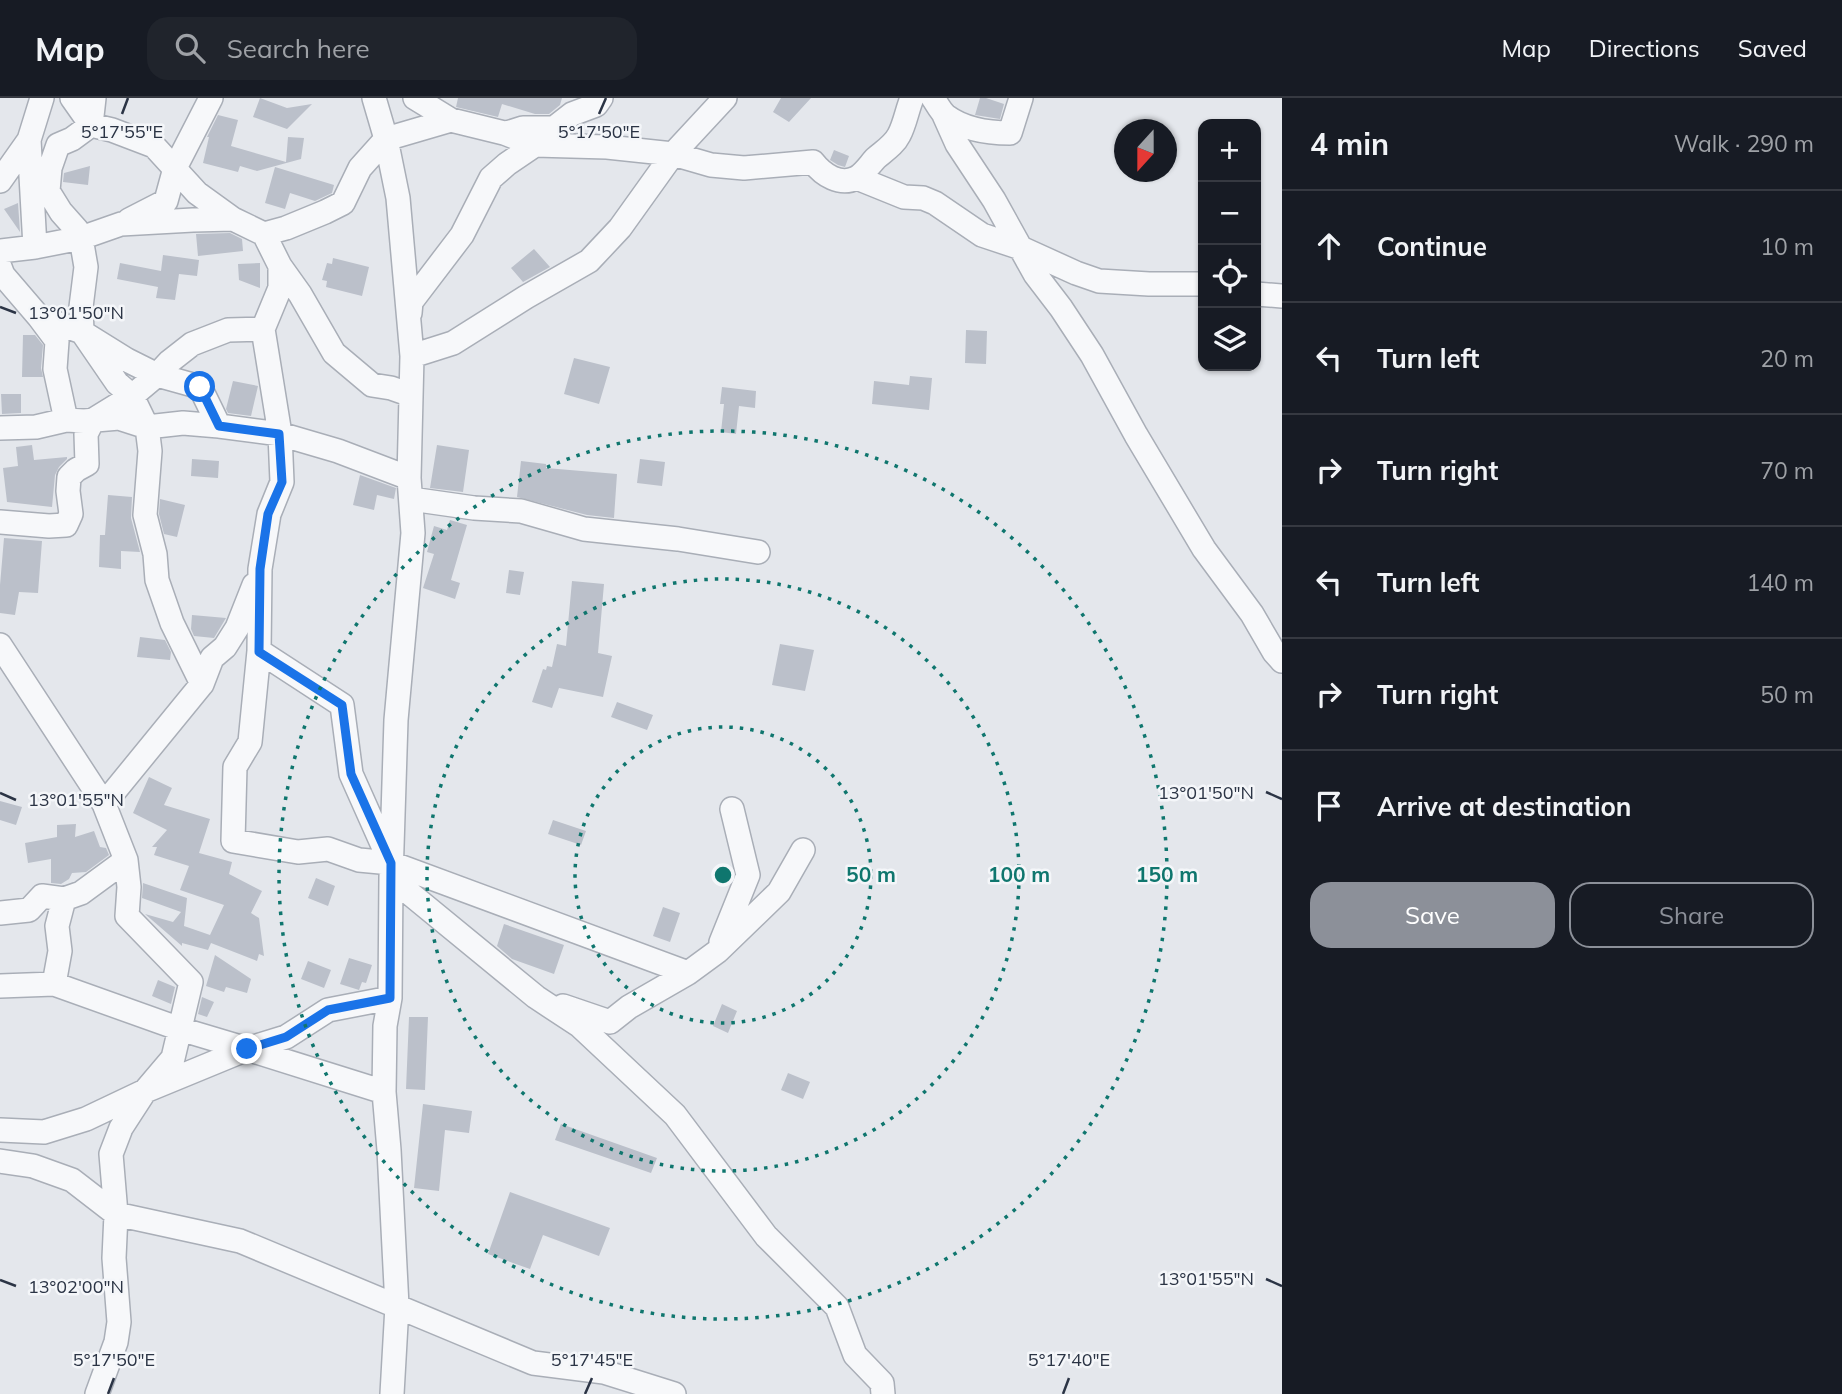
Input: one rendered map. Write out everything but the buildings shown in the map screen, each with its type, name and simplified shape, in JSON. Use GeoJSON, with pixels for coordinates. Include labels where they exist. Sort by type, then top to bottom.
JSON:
{"type":"FeatureCollection","features":[{"type":"Feature","properties":{"kind":"street"},"geometry":{"type":"LineString","coordinates":[[0,181],[29,140],[42,98]]}},
{"type":"Feature","properties":{"kind":"street"},"geometry":{"type":"LineString","coordinates":[[72,98],[91,125],[155,146],[197,193],[233,219],[264,234],[280,266],[334,352],[372,385],[411,395]]}},
{"type":"Feature","properties":{"kind":"street"},"geometry":{"type":"LineString","coordinates":[[94,98],[91,125],[72,139],[58,145],[50,168],[48,191],[81,238],[86,267],[82,332],[117,383],[132,396],[147,427],[150,451],[145,515],[155,554],[157,580],[172,623],[202,684]]}},
{"type":"Feature","properties":{"kind":"street"},"geometry":{"type":"LineString","coordinates":[[0,251],[81,238],[121,224],[166,201],[175,168],[211,98]]}},
{"type":"Feature","properties":{"kind":"street"},"geometry":{"type":"LineString","coordinates":[[374,98],[386,139],[398,198],[412,356],[410,488],[413,533],[396,720],[390,998],[385,1026],[384,1092],[397,1306],[392,1394]]}},
{"type":"Feature","properties":{"kind":"street"},"geometry":{"type":"LineString","coordinates":[[415,98],[451,120],[535,145],[607,147],[673,154],[711,165],[744,168],[813,162],[830,178],[842,181],[857,178],[904,197],[923,198],[935,203],[982,235],[1021,248],[1099,281],[1198,284]]}},
{"type":"Feature","properties":{"kind":"street"},"geometry":{"type":"LineString","coordinates":[[504,134],[523,128],[554,128],[572,114],[596,104],[601,98]]}},
{"type":"Feature","properties":{"kind":"street"},"geometry":{"type":"LineString","coordinates":[[412,356],[453,343],[589,261],[621,229],[673,154],[724,98]]}},
{"type":"Feature","properties":{"kind":"street"},"geometry":{"type":"LineString","coordinates":[[857,178],[900,134],[912,98]]}},
{"type":"Feature","properties":{"kind":"street"},"geometry":{"type":"LineString","coordinates":[[939,107],[969,128],[991,133],[1010,133],[1021,98]]}},
{"type":"Feature","properties":{"kind":"street"},"geometry":{"type":"LineString","coordinates":[[939,107],[957,144],[994,200],[1035,274],[1092,355],[1204,549],[1252,614],[1282,661]]}},
{"type":"Feature","properties":{"kind":"street"},"geometry":{"type":"LineString","coordinates":[[264,234],[296,224],[343,202],[360,168],[386,139],[451,120]]}},
{"type":"Feature","properties":{"kind":"street"},"geometry":{"type":"LineString","coordinates":[[29,140],[35,247]]}},
{"type":"Feature","properties":{"kind":"street"},"geometry":{"type":"LineString","coordinates":[[409,319],[411,302],[462,234],[491,178],[535,145]]}},
{"type":"Feature","properties":{"kind":"street"},"geometry":{"type":"LineString","coordinates":[[121,224],[233,219]]}},
{"type":"Feature","properties":{"kind":"street"},"geometry":{"type":"LineString","coordinates":[[280,266],[280,288],[263,329],[279,434],[282,482],[268,514],[260,569],[259,652],[250,742],[235,767],[233,841],[298,852],[328,849],[688,973]]}},
{"type":"Feature","properties":{"kind":"street"},"geometry":{"type":"LineString","coordinates":[[0,267],[3,275],[57,341],[55,369],[66,420]]}},
{"type":"Feature","properties":{"kind":"street"},"geometry":{"type":"LineString","coordinates":[[1261,294],[1282,296]]}},
{"type":"Feature","properties":{"kind":"street"},"geometry":{"type":"LineString","coordinates":[[39,317],[82,332],[157,375],[200,387],[219,426]]}},
{"type":"Feature","properties":{"kind":"street"},"geometry":{"type":"LineString","coordinates":[[0,522],[66,525],[71,514],[69,477],[87,464],[86,434],[93,420],[132,396],[192,344],[229,330],[263,329]]}},
{"type":"Feature","properties":{"kind":"street"},"geometry":{"type":"LineString","coordinates":[[0,428],[36,427],[66,420],[119,418],[147,427],[183,423],[279,434],[338,451],[410,488],[474,508],[521,511],[584,528],[758,552]]}},
{"type":"Feature","properties":{"kind":"street"},"geometry":{"type":"LineString","coordinates":[[104,804],[202,684],[212,658],[225,647],[237,628],[260,569]]}},
{"type":"Feature","properties":{"kind":"street"},"geometry":{"type":"LineString","coordinates":[[0,645],[104,804],[126,860],[129,887],[127,916],[191,982],[173,1058],[145,1091],[121,1128],[111,1154],[116,1214],[114,1258],[119,1322],[116,1342],[97,1394]]}},
{"type":"Feature","properties":{"kind":"street"},"geometry":{"type":"LineString","coordinates":[[259,652],[342,705],[351,774],[391,871],[536,997],[580,1026],[675,1115],[766,1236],[837,1307],[855,1355],[882,1383],[883,1394]]}},
{"type":"Feature","properties":{"kind":"street"},"geometry":{"type":"LineString","coordinates":[[718,951],[748,875],[732,809]]}},
{"type":"Feature","properties":{"kind":"street"},"geometry":{"type":"LineString","coordinates":[[536,997],[610,1021],[688,973],[718,951],[779,892],[803,850]]}},
{"type":"Feature","properties":{"kind":"street"},"geometry":{"type":"LineString","coordinates":[[0,913],[29,910],[41,896],[64,899],[80,893],[126,860]]}},
{"type":"Feature","properties":{"kind":"street"},"geometry":{"type":"LineString","coordinates":[[54,984],[60,951],[57,926],[64,899]]}},
{"type":"Feature","properties":{"kind":"street"},"geometry":{"type":"LineString","coordinates":[[0,986],[54,984],[180,1029],[384,1092]]}},
{"type":"Feature","properties":{"kind":"street"},"geometry":{"type":"LineString","coordinates":[[0,1130],[44,1132],[86,1119],[145,1091],[247,1049],[286,1037],[328,1010],[390,998]]}},
{"type":"Feature","properties":{"kind":"street"},"geometry":{"type":"LineString","coordinates":[[0,1161],[33,1166],[72,1180],[116,1214],[240,1241],[533,1363],[604,1372],[674,1394]]}},
{"type":"Feature","properties":{"kind":"route"},"geometry":{"type":"LineString","coordinates":[[200,387],[219,426],[279,434],[282,482],[268,514],[260,569],[259,652],[342,705],[351,774],[391,863],[390,998],[328,1010],[286,1037],[247,1049]]}}]}
